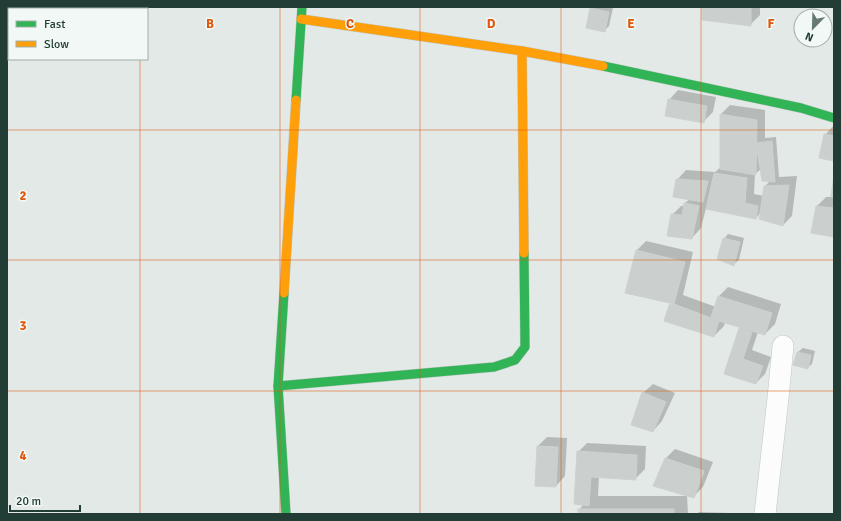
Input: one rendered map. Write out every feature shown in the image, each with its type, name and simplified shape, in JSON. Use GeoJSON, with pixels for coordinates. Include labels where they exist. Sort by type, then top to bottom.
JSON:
{"type":"FeatureCollection","features":[{"type":"Feature","properties":{"kind":"street"},"geometry":{"type":"LineString","coordinates":[[286,514],[278,386],[302,7]]}},
{"type":"Feature","properties":{"kind":"street"},"geometry":{"type":"LineString","coordinates":[[301,19],[522,51],[602,66],[801,108],[834,118]]}},
{"type":"Feature","properties":{"kind":"street"},"geometry":{"type":"LineString","coordinates":[[278,386],[494,367],[515,360],[525,347],[522,51]]}},
{"type":"Feature","properties":{"kind":"street"},"geometry":{"type":"LineString","coordinates":[[765,514],[783,346]]}},
{"type":"Feature","properties":{"kind":"building"},"geometry":{"type":"Polygon","coordinates":[[[702,7],[751,7],[751,26],[702,20],[702,7]]]}},
{"type":"Feature","properties":{"kind":"building"},"geometry":{"type":"Polygon","coordinates":[[[590,8],[609,12],[605,32],[586,28],[590,8]]]}},
{"type":"Feature","properties":{"kind":"building"},"geometry":{"type":"Polygon","coordinates":[[[668,99],[707,106],[704,123],[665,116],[668,99]]]}},
{"type":"Feature","properties":{"kind":"building"},"geometry":{"type":"Polygon","coordinates":[[[720,114],[757,120],[756,175],[720,169],[720,114]]]}},
{"type":"Feature","properties":{"kind":"building"},"geometry":{"type":"Polygon","coordinates":[[[824,134],[834,136],[834,161],[819,158],[824,134]]]}},
{"type":"Feature","properties":{"kind":"building"},"geometry":{"type":"Polygon","coordinates":[[[772,141],[775,182],[762,181],[756,143],[772,141]]]}},
{"type":"Feature","properties":{"kind":"building"},"geometry":{"type":"Polygon","coordinates":[[[714,173],[747,178],[745,203],[758,206],[756,219],[706,209],[714,173]]]}},
{"type":"Feature","properties":{"kind":"building"},"geometry":{"type":"Polygon","coordinates":[[[834,175],[834,198],[831,197],[834,175]]]}},
{"type":"Feature","properties":{"kind":"building"},"geometry":{"type":"Polygon","coordinates":[[[676,179],[708,181],[703,202],[673,197],[676,179]]]}},
{"type":"Feature","properties":{"kind":"building"},"geometry":{"type":"Polygon","coordinates":[[[789,185],[783,226],[759,219],[764,186],[789,185]]]}},
{"type":"Feature","properties":{"kind":"building"},"geometry":{"type":"Polygon","coordinates":[[[684,203],[699,206],[692,239],[667,236],[671,214],[682,215],[684,203]]]}},
{"type":"Feature","properties":{"kind":"building"},"geometry":{"type":"Polygon","coordinates":[[[816,206],[834,208],[834,237],[811,233],[816,206]]]}},
{"type":"Feature","properties":{"kind":"building"},"geometry":{"type":"Polygon","coordinates":[[[723,238],[740,242],[734,266],[717,259],[723,238]]]}},
{"type":"Feature","properties":{"kind":"building"},"geometry":{"type":"Polygon","coordinates":[[[636,250],[685,262],[674,304],[625,293],[636,250]]]}},
{"type":"Feature","properties":{"kind":"building"},"geometry":{"type":"Polygon","coordinates":[[[718,296],[772,313],[765,335],[719,321],[711,317],[718,296]]]}},
{"type":"Feature","properties":{"kind":"building"},"geometry":{"type":"Polygon","coordinates":[[[674,304],[719,321],[714,337],[664,321],[669,305],[674,304]]]}},
{"type":"Feature","properties":{"kind":"building"},"geometry":{"type":"Polygon","coordinates":[[[739,328],[752,332],[743,359],[763,366],[756,384],[724,374],[739,328]]]}},
{"type":"Feature","properties":{"kind":"building"},"geometry":{"type":"Polygon","coordinates":[[[797,352],[811,355],[808,369],[793,365],[797,352]]]}},
{"type":"Feature","properties":{"kind":"building"},"geometry":{"type":"Polygon","coordinates":[[[642,392],[666,402],[653,432],[631,425],[642,392]]]}},
{"type":"Feature","properties":{"kind":"building"},"geometry":{"type":"Polygon","coordinates":[[[537,446],[558,447],[556,487],[535,486],[537,446]]]}},
{"type":"Feature","properties":{"kind":"building"},"geometry":{"type":"Polygon","coordinates":[[[577,451],[637,455],[636,480],[591,477],[589,506],[574,504],[577,451]]]}},
{"type":"Feature","properties":{"kind":"building"},"geometry":{"type":"Polygon","coordinates":[[[665,458],[704,471],[694,498],[653,486],[665,458]]]}},
{"type":"Feature","properties":{"kind":"building"},"geometry":{"type":"Polygon","coordinates":[[[578,509],[674,509],[674,514],[578,514],[578,509]]]}},
{"type":"Feature","properties":{"kind":"traffic: fast"},"geometry":{"type":"LineString","coordinates":[[296,100],[302,7]]}},
{"type":"Feature","properties":{"kind":"traffic: fast"},"geometry":{"type":"LineString","coordinates":[[603,66],[801,108],[834,118]]}},
{"type":"Feature","properties":{"kind":"traffic: fast"},"geometry":{"type":"LineString","coordinates":[[278,386],[494,367],[515,360],[525,347],[524,253]]}},
{"type":"Feature","properties":{"kind":"traffic: fast"},"geometry":{"type":"LineString","coordinates":[[284,293],[278,386],[286,514]]}},
{"type":"Feature","properties":{"kind":"traffic: slow"},"geometry":{"type":"LineString","coordinates":[[301,19],[522,51],[603,66]]}},
{"type":"Feature","properties":{"kind":"traffic: slow"},"geometry":{"type":"LineString","coordinates":[[522,51],[524,253]]}},
{"type":"Feature","properties":{"kind":"traffic: slow"},"geometry":{"type":"LineString","coordinates":[[284,293],[296,100]]}}]}
